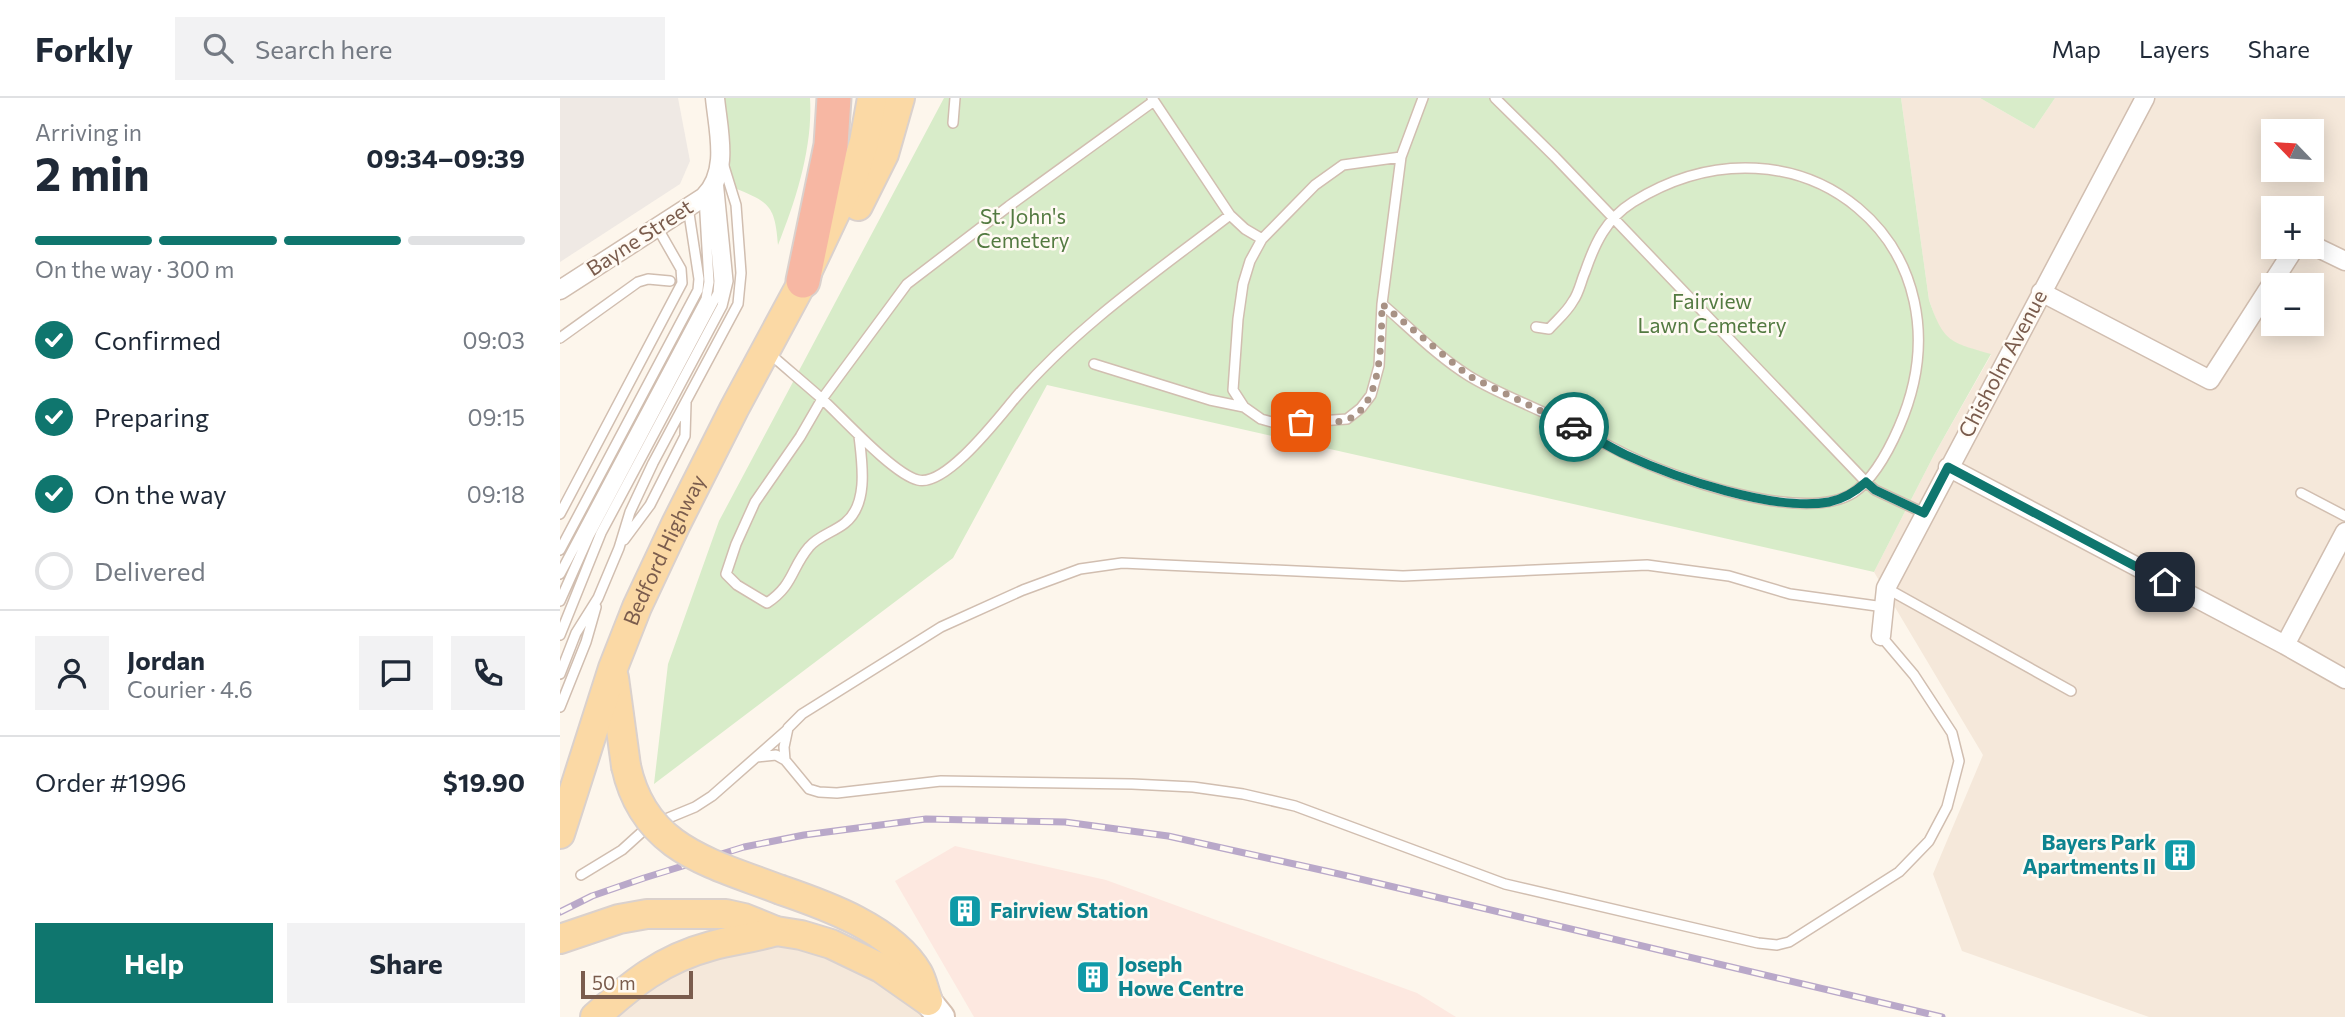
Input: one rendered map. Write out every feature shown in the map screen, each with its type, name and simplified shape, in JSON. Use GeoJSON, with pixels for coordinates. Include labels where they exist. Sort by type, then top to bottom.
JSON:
{"type":"FeatureCollection","features":[{"type":"Feature","properties":{"kind":"highway"},"geometry":{"type":"LineString","coordinates":[[803,281],[831,145],[834,98]]}},
{"type":"Feature","properties":{"kind":"main road","name":"Bedford Highway"},"geometry":{"type":"LineString","coordinates":[[560,834],[612,668],[637,607],[676,524],[803,281],[839,244],[884,154],[894,100]]}},
{"type":"Feature","properties":{"kind":"main road"},"geometry":{"type":"LineString","coordinates":[[612,668],[630,786],[657,830],[674,845],[696,857],[835,911],[865,926],[907,958],[918,973],[934,1009]]}},
{"type":"Feature","properties":{"kind":"main road"},"geometry":{"type":"LineString","coordinates":[[560,939],[619,919],[647,914],[687,912],[744,918],[776,931],[801,935],[849,952],[881,968],[934,1009]]}},
{"type":"Feature","properties":{"kind":"main road"},"geometry":{"type":"LineString","coordinates":[[595,1017],[635,982],[669,961],[709,947],[776,931]]}},
{"type":"Feature","properties":{"kind":"street"},"geometry":{"type":"LineString","coordinates":[[711,187],[721,155],[715,98]]}},
{"type":"Feature","properties":{"kind":"street","name":"Chisholm Avenue"},"geometry":{"type":"LineString","coordinates":[[1881,636],[1886,608],[1886,587],[2145,98]]}},
{"type":"Feature","properties":{"kind":"street","name":"Bayne Street"},"geometry":{"type":"LineString","coordinates":[[560,290],[688,207],[711,187]]}},
{"type":"Feature","properties":{"kind":"street"},"geometry":{"type":"LineString","coordinates":[[2324,251],[2345,261]]}},
{"type":"Feature","properties":{"kind":"street"},"geometry":{"type":"LineString","coordinates":[[2041,292],[2210,380],[2288,259]]}},
{"type":"Feature","properties":{"kind":"street"},"geometry":{"type":"LineString","coordinates":[[1948,467],[2345,679]]}},
{"type":"Feature","properties":{"kind":"street"},"geometry":{"type":"LineString","coordinates":[[2285,645],[2345,532]]}},
{"type":"Feature","properties":{"kind":"lane"},"geometry":{"type":"LineString","coordinates":[[953,123],[955,98]]}},
{"type":"Feature","properties":{"kind":"lane"},"geometry":{"type":"LineString","coordinates":[[1094,364],[1244,408],[1261,419],[1279,424],[1347,419],[1361,408],[1371,395],[1379,366],[1382,304],[1401,157],[1423,98]]}},
{"type":"Feature","properties":{"kind":"lane"},"geometry":{"type":"LineString","coordinates":[[1495,98],[1866,482],[1875,490],[1924,513]]}},
{"type":"Feature","properties":{"kind":"lane"},"geometry":{"type":"LineString","coordinates":[[859,436],[864,477],[856,507],[847,522],[810,546],[789,584],[780,595],[767,603],[737,585],[726,574],[755,502],[800,437],[822,398],[907,285],[1153,100],[1230,215],[1262,240]]}},
{"type":"Feature","properties":{"kind":"lane"},"geometry":{"type":"LineString","coordinates":[[560,707],[586,642],[598,598],[619,548],[630,512],[738,304],[741,287],[736,205],[721,155]]}},
{"type":"Feature","properties":{"kind":"lane"},"geometry":{"type":"LineString","coordinates":[[1244,408],[1233,390],[1238,319],[1243,284],[1250,261],[1262,240],[1315,185],[1343,164],[1401,157]]}},
{"type":"Feature","properties":{"kind":"lane"},"geometry":{"type":"LineString","coordinates":[[1382,304],[1469,376],[1626,455],[1696,482],[1753,498],[1827,503],[1850,494],[1866,482],[1882,459],[1902,419],[1913,382],[1917,309],[1906,273],[1889,243],[1872,221],[1852,202],[1818,182],[1785,171],[1744,167],[1668,184],[1632,203],[1612,218],[1601,233],[1574,300],[1549,329],[1536,327]]}},
{"type":"Feature","properties":{"kind":"lane"},"geometry":{"type":"LineString","coordinates":[[560,574],[706,299],[709,282],[711,187]]}},
{"type":"Feature","properties":{"kind":"lane"},"geometry":{"type":"LineString","coordinates":[[560,601],[589,536],[718,293],[711,187]]}},
{"type":"Feature","properties":{"kind":"lane"},"geometry":{"type":"LineString","coordinates":[[560,635],[601,533],[726,295],[728,281],[711,187]]}},
{"type":"Feature","properties":{"kind":"lane"},"geometry":{"type":"LineString","coordinates":[[560,550],[698,290],[699,279],[688,207]]}},
{"type":"Feature","properties":{"kind":"lane"},"geometry":{"type":"LineString","coordinates":[[766,350],[822,398],[859,436],[905,474],[920,481],[938,477],[976,443],[1042,367],[1099,317],[1230,215]]}},
{"type":"Feature","properties":{"kind":"lane"},"geometry":{"type":"LineString","coordinates":[[560,514],[682,283],[681,269],[656,227]]}},
{"type":"Feature","properties":{"kind":"lane"},"geometry":{"type":"LineString","coordinates":[[560,338],[638,282],[648,279],[670,281]]}},
{"type":"Feature","properties":{"kind":"lane"},"geometry":{"type":"LineString","coordinates":[[619,548],[650,505],[685,436],[687,402]]}},
{"type":"Feature","properties":{"kind":"lane"},"geometry":{"type":"LineString","coordinates":[[2301,493],[2345,516]]}},
{"type":"Feature","properties":{"kind":"lane"},"geometry":{"type":"LineString","coordinates":[[662,821],[695,807],[712,796],[802,714],[941,627],[1023,590],[1080,569],[1122,563],[1403,576],[1647,565],[1729,576],[1790,594],[1886,608]]}},
{"type":"Feature","properties":{"kind":"lane"},"geometry":{"type":"LineString","coordinates":[[1886,587],[2071,691]]}},
{"type":"Feature","properties":{"kind":"lane"},"geometry":{"type":"LineString","coordinates":[[560,674],[576,633],[598,598]]}},
{"type":"Feature","properties":{"kind":"lane"},"geometry":{"type":"LineString","coordinates":[[755,758],[776,755],[785,760],[809,789],[819,792],[837,793],[940,781],[1132,784],[1243,794],[1295,806],[1505,884],[1758,943],[1777,945],[1789,942],[1899,872],[1929,841],[1947,807],[1959,761],[1952,733],[1914,675],[1881,636]]}},
{"type":"Feature","properties":{"kind":"lane"},"geometry":{"type":"LineString","coordinates":[[785,760],[784,747],[788,729]]}},
{"type":"Feature","properties":{"kind":"lane"},"geometry":{"type":"LineString","coordinates":[[582,875],[622,850],[643,831]]}},
{"type":"Feature","properties":{"kind":"shaded area"},"geometry":{"type":"Polygon","coordinates":[[[560,98],[678,98],[690,161],[680,184],[560,262],[560,98]]]}},
{"type":"Feature","properties":{"kind":"shaded area"},"geometry":{"type":"Polygon","coordinates":[[[1901,98],[1980,98],[2034,129],[2055,98],[2345,98],[2345,1017],[2149,1017],[1962,951],[1933,874],[1983,755],[1874,572],[1934,455],[1991,355],[1953,343],[1939,328],[1929,300],[1901,98]]]}},
{"type":"Feature","properties":{"kind":"shaded area"},"geometry":{"type":"Polygon","coordinates":[[[955,846],[1106,880],[1417,993],[1456,1017],[974,1017],[895,881],[955,846]]]}},
{"type":"Feature","properties":{"kind":"shaded area"},"geometry":{"type":"Polygon","coordinates":[[[800,937],[939,1017],[595,1017],[658,967],[800,937]]]}},
{"type":"Feature","properties":{"kind":"green space"},"geometry":{"type":"Polygon","coordinates":[[[723,98],[810,98],[809,135],[802,173],[778,245],[772,212],[754,196],[732,187],[723,98]]]}},
{"type":"Feature","properties":{"kind":"green space","name":"Fairview Lawn Cemetery"},"geometry":{"type":"Polygon","coordinates":[[[944,98],[1901,98],[1929,300],[1939,325],[1950,339],[1991,354],[1934,455],[1874,572],[1047,385],[953,558],[654,784],[668,664],[719,521],[944,98]]]}},
{"type":"Feature","properties":{"kind":"green space"},"geometry":{"type":"Polygon","coordinates":[[[1980,98],[2055,98],[2034,129],[1980,98]]]}},
{"type":"Feature","properties":{"kind":"railway"},"geometry":{"type":"LineString","coordinates":[[560,912],[592,896],[644,878],[744,847],[804,835],[926,819],[1065,822],[1168,836],[1339,874],[1942,1017]]}},
{"type":"Feature","properties":{"kind":"way so far"},"geometry":{"type":"LineString","coordinates":[[1301,422],[1347,419],[1361,408],[1371,395],[1379,366],[1382,304],[1469,376],[1574,427]]}},
{"type":"Feature","properties":{"kind":"place","name":"Bayers Park Apartments II"},"geometry":{"type":"Point","coordinates":[2180,855]}},
{"type":"Feature","properties":{"kind":"place","name":"Fairview Station"},"geometry":{"type":"Point","coordinates":[965,911]}},
{"type":"Feature","properties":{"kind":"place","name":"Joseph Howe Centre"},"geometry":{"type":"Point","coordinates":[1093,977]}},
{"type":"Feature","properties":{"kind":"route"},"geometry":{"type":"LineString","coordinates":[[1574,427],[1626,455],[1696,482],[1753,498],[1788,502],[1827,503],[1844,498],[1866,482],[1875,490],[1924,513],[1948,467],[2165,582]]}},
{"type":"Feature","properties":{"kind":"park label","name":"St. John's Cemetery"},"geometry":{"type":"Point","coordinates":[1023,229]}}]}
